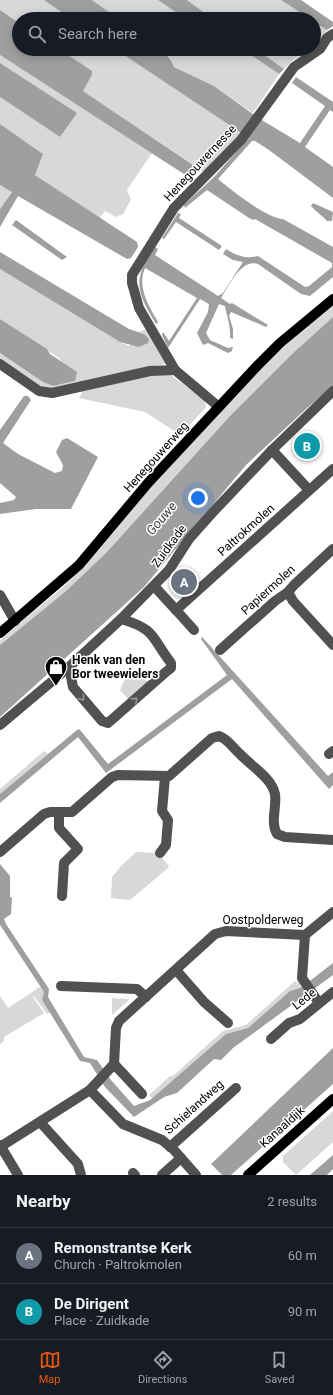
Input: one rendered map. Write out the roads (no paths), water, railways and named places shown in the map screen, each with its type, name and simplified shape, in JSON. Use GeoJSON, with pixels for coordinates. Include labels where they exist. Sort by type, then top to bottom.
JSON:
{"type":"FeatureCollection","features":[{"type":"Feature","properties":{"kind":"main road","name":"Henegouwerweg"},"geometry":{"type":"LineString","coordinates":[[0,633],[79,565],[148,483],[280,343],[333,299]]}},
{"type":"Feature","properties":{"kind":"main road","name":"Kanaaldijk"},"geometry":{"type":"LineString","coordinates":[[248,1175],[333,1099]]}},
{"type":"Feature","properties":{"kind":"main road","name":"Kanaaldijk"},"geometry":{"type":"LineString","coordinates":[[255,1175],[333,1105]]}},
{"type":"Feature","properties":{"kind":"street","name":"Henegouwernesse"},"geometry":{"type":"LineString","coordinates":[[321,47],[327,38],[333,34]]}},
{"type":"Feature","properties":{"kind":"street","name":"Henegouwernesse"},"geometry":{"type":"LineString","coordinates":[[219,407],[175,370],[139,308],[132,283],[132,275],[174,208],[246,135],[294,67],[310,56]]}},
{"type":"Feature","properties":{"kind":"street"},"geometry":{"type":"LineString","coordinates":[[0,364],[39,391],[52,393],[150,371],[175,370]]}},
{"type":"Feature","properties":{"kind":"street","name":"Zuidkade"},"geometry":{"type":"LineString","coordinates":[[0,725],[69,667],[154,586],[169,570],[188,539],[272,450],[333,391]]}},
{"type":"Feature","properties":{"kind":"street"},"geometry":{"type":"LineString","coordinates":[[272,450],[309,490]]}},
{"type":"Feature","properties":{"kind":"street","name":"Paltrokmolen"},"geometry":{"type":"LineString","coordinates":[[176,610],[333,469]]}},
{"type":"Feature","properties":{"kind":"street","name":"Papiermolen"},"geometry":{"type":"LineString","coordinates":[[220,650],[275,601],[288,592],[333,549]]}},
{"type":"Feature","properties":{"kind":"street"},"geometry":{"type":"LineString","coordinates":[[154,586],[194,630]]}},
{"type":"Feature","properties":{"kind":"street"},"geometry":{"type":"LineString","coordinates":[[288,592],[293,601],[333,645]]}},
{"type":"Feature","properties":{"kind":"street"},"geometry":{"type":"LineString","coordinates":[[0,596],[15,621]]}},
{"type":"Feature","properties":{"kind":"street"},"geometry":{"type":"LineString","coordinates":[[69,667],[73,687],[102,721],[108,723],[167,672],[171,668],[171,663],[160,650],[158,641],[141,625],[121,619]]}},
{"type":"Feature","properties":{"kind":"street"},"geometry":{"type":"LineString","coordinates":[[0,852],[44,814],[50,812],[67,813],[74,810],[115,776],[165,777],[172,774],[212,738],[219,736],[226,739],[271,785],[274,793],[274,826],[277,834],[285,837],[333,840]]}},
{"type":"Feature","properties":{"kind":"street"},"geometry":{"type":"LineString","coordinates":[[160,853],[166,845],[168,820],[162,811],[165,777]]}},
{"type":"Feature","properties":{"kind":"street"},"geometry":{"type":"LineString","coordinates":[[59,812],[59,828],[78,849],[64,863],[62,896]]}},
{"type":"Feature","properties":{"kind":"street","name":"Oostpolderweg"},"geometry":{"type":"LineString","coordinates":[[111,1068],[118,1023],[176,970],[221,932],[305,935],[333,912]]}},
{"type":"Feature","properties":{"kind":"street"},"geometry":{"type":"LineString","coordinates":[[305,935],[302,978],[319,1003]]}},
{"type":"Feature","properties":{"kind":"street"},"geometry":{"type":"LineString","coordinates":[[176,970],[208,1005],[228,1023]]}},
{"type":"Feature","properties":{"kind":"street"},"geometry":{"type":"LineString","coordinates":[[61,986],[137,989],[146,997]]}},
{"type":"Feature","properties":{"kind":"street","name":"Lede"},"geometry":{"type":"LineString","coordinates":[[271,1038],[289,1023],[300,1019],[333,992]]}},
{"type":"Feature","properties":{"kind":"street"},"geometry":{"type":"LineString","coordinates":[[18,1175],[0,1146],[90,1090],[111,1068],[142,1094]]}},
{"type":"Feature","properties":{"kind":"street","name":"Schielandweg"},"geometry":{"type":"LineString","coordinates":[[170,1146],[236,1088]]}},
{"type":"Feature","properties":{"kind":"street","name":"Schielandweg"},"geometry":{"type":"LineString","coordinates":[[90,1090],[122,1124],[156,1137],[170,1146],[196,1175]]}},
{"type":"Feature","properties":{"kind":"street"},"geometry":{"type":"LineString","coordinates":[[40,1122],[78,1164],[81,1175]]}},
{"type":"Feature","properties":{"kind":"street"},"geometry":{"type":"LineString","coordinates":[[162,1175],[181,1158]]}},
{"type":"Feature","properties":{"kind":"water"},"geometry":{"type":"Polygon","coordinates":[[[44,0],[92,0],[109,12],[61,12],[44,0]]]}},
{"type":"Feature","properties":{"kind":"water"},"geometry":{"type":"Polygon","coordinates":[[[158,0],[187,0],[203,12],[176,12],[158,0]]]}},
{"type":"Feature","properties":{"kind":"water"},"geometry":{"type":"Polygon","coordinates":[[[281,0],[301,0],[318,12],[299,12],[281,0]]]}},
{"type":"Feature","properties":{"kind":"water"},"geometry":{"type":"Polygon","coordinates":[[[0,10],[12,18],[12,56],[70,56],[92,71],[92,75],[83,91],[196,167],[197,171],[193,175],[187,176],[0,55],[0,10]]]}},
{"type":"Feature","properties":{"kind":"water"},"geometry":{"type":"Polygon","coordinates":[[[321,14],[333,22],[333,26],[327,30],[321,26],[321,14]]]}},
{"type":"Feature","properties":{"kind":"water"},"geometry":{"type":"Polygon","coordinates":[[[126,56],[167,56],[174,67],[214,86],[260,119],[300,143],[325,106],[292,83],[296,77],[333,102],[333,112],[330,110],[305,147],[333,167],[333,198],[255,141],[252,141],[218,179],[259,209],[276,218],[283,219],[333,247],[333,277],[310,296],[301,294],[258,264],[252,263],[246,265],[236,274],[221,298],[268,325],[266,327],[231,312],[229,316],[233,329],[233,339],[230,338],[225,306],[219,304],[206,333],[210,340],[228,348],[233,347],[232,351],[228,353],[208,343],[203,345],[197,333],[208,312],[209,304],[200,299],[168,348],[162,335],[163,332],[169,341],[197,298],[145,268],[142,282],[143,289],[147,302],[158,322],[156,324],[144,303],[139,285],[143,268],[155,247],[158,249],[155,255],[218,296],[223,293],[243,262],[233,260],[223,254],[226,249],[241,256],[258,256],[305,287],[309,286],[332,267],[332,263],[255,219],[253,220],[249,218],[207,190],[185,208],[184,205],[214,177],[249,138],[126,56]]]}},
{"type":"Feature","properties":{"kind":"water"},"geometry":{"type":"Polygon","coordinates":[[[252,56],[266,56],[284,69],[279,74],[252,56]]]}},
{"type":"Feature","properties":{"kind":"water"},"geometry":{"type":"Polygon","coordinates":[[[0,63],[77,113],[60,137],[0,97],[0,63]]]}},
{"type":"Feature","properties":{"kind":"water"},"geometry":{"type":"Polygon","coordinates":[[[0,124],[43,154],[35,175],[137,242],[138,247],[131,258],[127,259],[18,196],[0,227],[0,209],[12,192],[0,185],[0,124]]]}},
{"type":"Feature","properties":{"kind":"water"},"geometry":{"type":"Polygon","coordinates":[[[313,203],[333,212],[332,221],[327,221],[315,210],[311,206],[313,203]]]}},
{"type":"Feature","properties":{"kind":"water"},"geometry":{"type":"Polygon","coordinates":[[[178,213],[181,214],[179,218],[222,246],[219,250],[176,222],[164,239],[162,238],[178,213]]]}},
{"type":"Feature","properties":{"kind":"water"},"geometry":{"type":"Polygon","coordinates":[[[16,220],[67,257],[62,260],[12,225],[16,220]]]}},
{"type":"Feature","properties":{"kind":"water"},"geometry":{"type":"Polygon","coordinates":[[[0,252],[129,329],[144,334],[149,339],[148,343],[139,347],[120,342],[0,269],[0,252]]]}},
{"type":"Feature","properties":{"kind":"water","name":"Gouwe"},"geometry":{"type":"Polygon","coordinates":[[[333,317],[333,386],[246,465],[144,587],[0,717],[0,645],[66,591],[106,553],[229,417],[292,354],[333,317]]]}},
{"type":"Feature","properties":{"kind":"water"},"geometry":{"type":"Polygon","coordinates":[[[0,319],[47,349],[50,354],[77,372],[75,381],[53,386],[43,382],[0,353],[0,319]]]}},
{"type":"Feature","properties":{"kind":"water"},"geometry":{"type":"Polygon","coordinates":[[[24,396],[28,396],[31,400],[3,443],[18,454],[55,473],[62,471],[63,465],[56,452],[62,440],[67,438],[98,457],[71,509],[36,509],[0,514],[0,503],[14,500],[16,497],[0,483],[0,430],[24,396]]]}},
{"type":"Feature","properties":{"kind":"water"},"geometry":{"type":"Polygon","coordinates":[[[202,637],[328,776],[333,772],[333,785],[329,789],[232,679],[106,773],[78,737],[0,803],[0,794],[77,730],[79,729],[81,731],[108,764],[227,675],[201,639],[202,637]]]}},
{"type":"Feature","properties":{"kind":"water"},"geometry":{"type":"Polygon","coordinates":[[[0,864],[10,876],[10,897],[12,898],[11,914],[4,919],[6,924],[49,989],[48,997],[84,1057],[97,1060],[111,1080],[134,1106],[150,1100],[226,1034],[248,1028],[290,991],[302,987],[333,963],[333,975],[233,1048],[221,1060],[214,1059],[177,1093],[164,1097],[134,1117],[105,1087],[90,1063],[80,1061],[42,1000],[44,992],[0,925],[0,864]]]}},
{"type":"Feature","properties":{"kind":"water"},"geometry":{"type":"Polygon","coordinates":[[[333,1048],[333,1084],[231,1175],[222,1175],[211,1164],[333,1048]]]}},
{"type":"Feature","properties":{"kind":"water"},"geometry":{"type":"Polygon","coordinates":[[[333,1155],[333,1169],[327,1175],[310,1175],[333,1155]]]}},
{"type":"Feature","properties":{"kind":"place","name":"De Dirigent"},"geometry":{"type":"Point","coordinates":[307,446]}},
{"type":"Feature","properties":{"kind":"place","name":"Remonstrantse Kerk"},"geometry":{"type":"Point","coordinates":[184,582]}},
{"type":"Feature","properties":{"kind":"place","name":"Henk van den Bor tweewielers"},"geometry":{"type":"Point","coordinates":[56,686]}}]}
